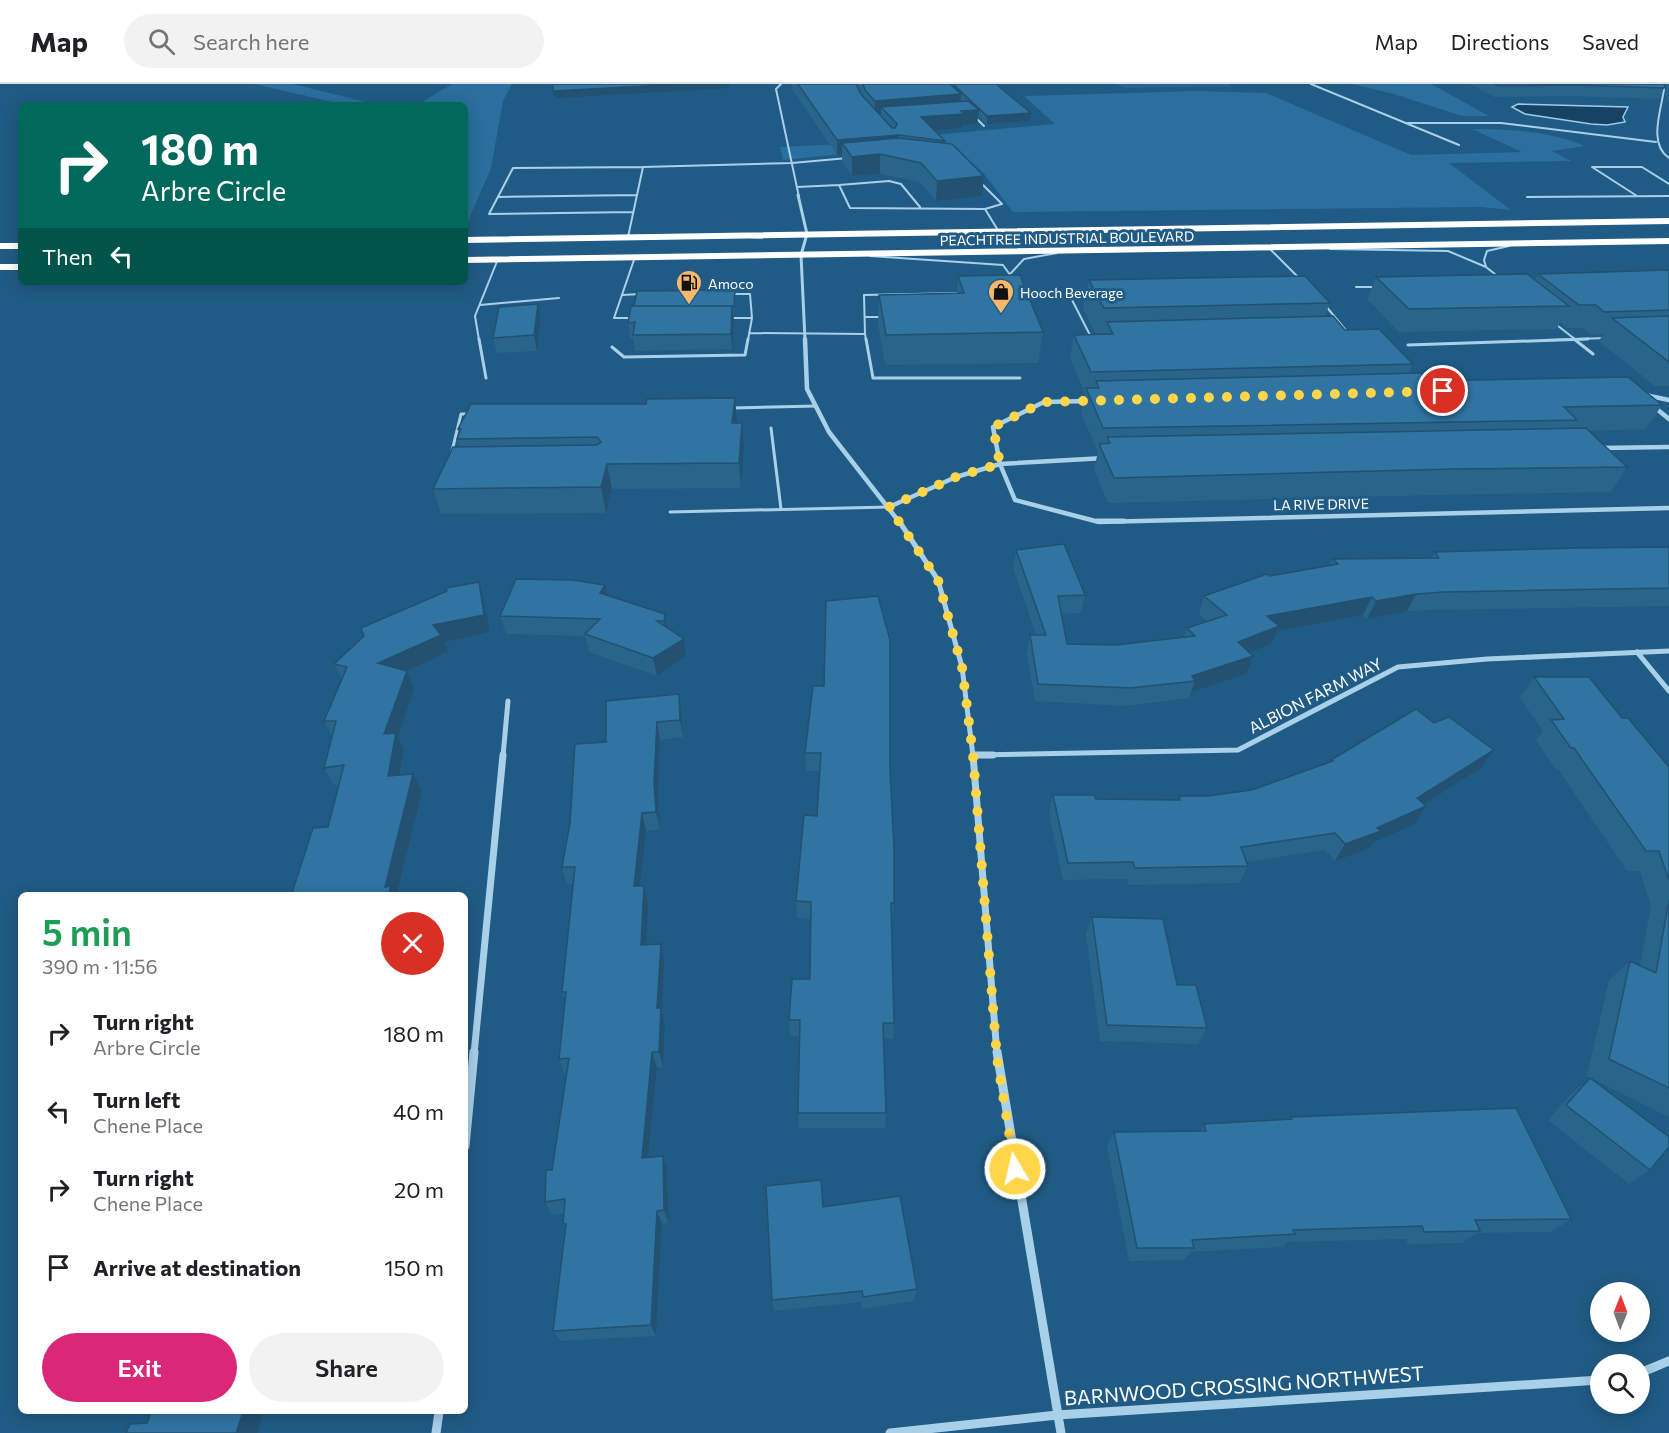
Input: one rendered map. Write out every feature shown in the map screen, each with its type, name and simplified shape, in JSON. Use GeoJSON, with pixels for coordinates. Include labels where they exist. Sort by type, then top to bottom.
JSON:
{"type":"FeatureCollection","features":[{"type":"Feature","properties":{"kind":"highway","name":"PEACHTREE INDUSTRIAL BOULEVARD"},"geometry":{"type":"LineString","coordinates":[[468,240],[1669,221]]}},
{"type":"Feature","properties":{"kind":"highway","name":"PEACHTREE INDUSTRIAL BOULEVARD"},"geometry":{"type":"LineString","coordinates":[[468,260],[1669,241]]}},
{"type":"Feature","properties":{"kind":"highway"},"geometry":{"type":"LineString","coordinates":[[0,246],[18,246]]}},
{"type":"Feature","properties":{"kind":"highway"},"geometry":{"type":"LineString","coordinates":[[0,267],[18,267]]}},
{"type":"Feature","properties":{"kind":"street"},"geometry":{"type":"LineString","coordinates":[[781,84],[776,89],[778,105],[807,234],[801,255],[807,389],[829,432],[889,507],[938,580],[962,667],[973,755],[997,1058],[1061,1433]]}},
{"type":"Feature","properties":{"kind":"street"},"geometry":{"type":"LineString","coordinates":[[1311,84],[1459,145]]}},
{"type":"Feature","properties":{"kind":"street"},"geometry":{"type":"LineString","coordinates":[[1659,84],[1664,89],[1656,142],[1663,154],[1669,158]]}},
{"type":"Feature","properties":{"kind":"street"},"geometry":{"type":"LineString","coordinates":[[1661,109],[1669,110]]}},
{"type":"Feature","properties":{"kind":"street"},"geometry":{"type":"LineString","coordinates":[[1407,123],[1449,120],[1516,123],[1656,142]]}},
{"type":"Feature","properties":{"kind":"street"},"geometry":{"type":"LineString","coordinates":[[1669,400],[1638,394],[1669,419]]}},
{"type":"Feature","properties":{"kind":"street"},"geometry":{"type":"LineString","coordinates":[[1000,464],[993,427],[1044,402],[1092,401]]}},
{"type":"Feature","properties":{"kind":"street"},"geometry":{"type":"LineString","coordinates":[[1598,448],[1669,447]]}},
{"type":"Feature","properties":{"kind":"street"},"geometry":{"type":"LineString","coordinates":[[889,507],[956,477],[1000,464],[1068,458],[1115,457]]}},
{"type":"Feature","properties":{"kind":"street","name":"LA RIVE DRIVE"},"geometry":{"type":"LineString","coordinates":[[1000,464],[1015,500],[1099,522],[1669,508]]}},
{"type":"Feature","properties":{"kind":"street","name":"ALBION FARM WAY"},"geometry":{"type":"LineString","coordinates":[[973,755],[1238,750],[1398,667],[1487,658],[1669,651]]}},
{"type":"Feature","properties":{"kind":"street"},"geometry":{"type":"LineString","coordinates":[[1637,652],[1669,691]]}},
{"type":"Feature","properties":{"kind":"street"},"geometry":{"type":"LineString","coordinates":[[468,1115],[508,701]]}},
{"type":"Feature","properties":{"kind":"street"},"geometry":{"type":"LineString","coordinates":[[1650,1369],[1669,1361]]}},
{"type":"Feature","properties":{"kind":"street","name":"BARNWOOD CROSSING NORTHWEST"},"geometry":{"type":"LineString","coordinates":[[890,1433],[1057,1414],[1590,1381]]}},
{"type":"Feature","properties":{"kind":"street"},"geometry":{"type":"LineString","coordinates":[[436,1433],[439,1414]]}},
{"type":"Feature","properties":{"kind":"lane"},"geometry":{"type":"LineString","coordinates":[[968,111],[984,126]]}},
{"type":"Feature","properties":{"kind":"lane"},"geometry":{"type":"LineString","coordinates":[[633,212],[489,214],[513,168],[792,163],[851,158]]}},
{"type":"Feature","properties":{"kind":"lane"},"geometry":{"type":"LineString","coordinates":[[628,237],[643,167]]}},
{"type":"Feature","properties":{"kind":"lane"},"geometry":{"type":"LineString","coordinates":[[1637,196],[1592,167],[1642,167],[1669,184]]}},
{"type":"Feature","properties":{"kind":"lane"},"geometry":{"type":"LineString","coordinates":[[839,185],[850,208],[985,209],[1002,204],[977,178]]}},
{"type":"Feature","properties":{"kind":"lane"},"geometry":{"type":"LineString","coordinates":[[797,187],[889,181],[901,184],[920,207]]}},
{"type":"Feature","properties":{"kind":"lane"},"geometry":{"type":"LineString","coordinates":[[498,197],[637,195]]}},
{"type":"Feature","properties":{"kind":"lane"},"geometry":{"type":"LineString","coordinates":[[1527,197],[1669,196]]}},
{"type":"Feature","properties":{"kind":"lane"},"geometry":{"type":"LineString","coordinates":[[985,209],[999,232]]}},
{"type":"Feature","properties":{"kind":"lane"},"geometry":{"type":"LineString","coordinates":[[1486,267],[1484,260],[1487,251],[1531,243]]}},
{"type":"Feature","properties":{"kind":"lane"},"geometry":{"type":"LineString","coordinates":[[1308,247],[1356,251],[1448,251],[1486,267],[1507,284]]}},
{"type":"Feature","properties":{"kind":"lane"},"geometry":{"type":"LineString","coordinates":[[1269,248],[1306,284]]}},
{"type":"Feature","properties":{"kind":"lane"},"geometry":{"type":"LineString","coordinates":[[1011,273],[1014,265],[1029,257],[1073,251]]}},
{"type":"Feature","properties":{"kind":"lane"},"geometry":{"type":"LineString","coordinates":[[860,254],[896,260],[974,259],[1003,265],[1011,273],[1015,283]]}},
{"type":"Feature","properties":{"kind":"lane"},"geometry":{"type":"LineString","coordinates":[[634,257],[614,318],[637,318]]}},
{"type":"Feature","properties":{"kind":"lane"},"geometry":{"type":"LineString","coordinates":[[486,378],[476,316],[498,259]]}},
{"type":"Feature","properties":{"kind":"lane"},"geometry":{"type":"LineString","coordinates":[[1356,287],[1379,287]]}},
{"type":"Feature","properties":{"kind":"lane"},"geometry":{"type":"LineString","coordinates":[[1019,292],[1093,296]]}},
{"type":"Feature","properties":{"kind":"lane"},"geometry":{"type":"LineString","coordinates":[[964,293],[864,295],[865,334],[873,378],[1020,378]]}},
{"type":"Feature","properties":{"kind":"lane"},"geometry":{"type":"LineString","coordinates":[[623,295],[646,294]]}},
{"type":"Feature","properties":{"kind":"lane"},"geometry":{"type":"LineString","coordinates":[[612,347],[624,357],[744,355],[752,318],[750,294],[727,294]]}},
{"type":"Feature","properties":{"kind":"lane"},"geometry":{"type":"LineString","coordinates":[[1070,296],[1094,342]]}},
{"type":"Feature","properties":{"kind":"lane"},"geometry":{"type":"LineString","coordinates":[[480,304],[559,298]]}},
{"type":"Feature","properties":{"kind":"lane"},"geometry":{"type":"LineString","coordinates":[[1320,300],[1350,335],[1338,335]]}},
{"type":"Feature","properties":{"kind":"lane"},"geometry":{"type":"LineString","coordinates":[[865,317],[888,317]]}},
{"type":"Feature","properties":{"kind":"lane"},"geometry":{"type":"LineString","coordinates":[[729,318],[752,318]]}},
{"type":"Feature","properties":{"kind":"lane"},"geometry":{"type":"LineString","coordinates":[[1550,319],[1593,354]]}},
{"type":"Feature","properties":{"kind":"lane"},"geometry":{"type":"LineString","coordinates":[[749,333],[865,334]]}},
{"type":"Feature","properties":{"kind":"lane"},"geometry":{"type":"LineString","coordinates":[[1408,345],[1611,338]]}},
{"type":"Feature","properties":{"kind":"lane"},"geometry":{"type":"LineString","coordinates":[[723,408],[816,406]]}},
{"type":"Feature","properties":{"kind":"lane"},"geometry":{"type":"LineString","coordinates":[[451,457],[461,414],[473,414]]}},
{"type":"Feature","properties":{"kind":"lane"},"geometry":{"type":"LineString","coordinates":[[771,428],[781,509]]}},
{"type":"Feature","properties":{"kind":"lane"},"geometry":{"type":"LineString","coordinates":[[670,512],[889,507]]}},
{"type":"Feature","properties":{"kind":"shaded area"},"geometry":{"type":"Polygon","coordinates":[[[255,84],[293,84],[366,102],[332,102],[255,84]]]}},
{"type":"Feature","properties":{"kind":"shaded area"},"geometry":{"type":"Polygon","coordinates":[[[452,84],[512,84],[503,101],[491,168],[468,221],[468,102],[422,102],[452,84]]]}},
{"type":"Feature","properties":{"kind":"shaded area"},"geometry":{"type":"Polygon","coordinates":[[[1353,84],[1431,84],[1489,116],[1462,116],[1394,94],[1353,84]]]}},
{"type":"Feature","properties":{"kind":"shaded area"},"geometry":{"type":"Polygon","coordinates":[[[1198,91],[1266,93],[1411,155],[1522,152],[1472,129],[1530,132],[1558,137],[1585,146],[1552,151],[1571,161],[1449,163],[1511,210],[1480,207],[1013,212],[990,181],[974,165],[957,157],[910,150],[783,160],[780,147],[903,141],[912,137],[1055,124],[1024,96],[1198,91]]]}},
{"type":"Feature","properties":{"kind":"shaded area"},"geometry":{"type":"Polygon","coordinates":[[[1518,104],[1628,107],[1623,117],[1625,122],[1607,125],[1525,114],[1512,107],[1518,104]]]}},
{"type":"Feature","properties":{"kind":"building"},"geometry":{"type":"Polygon","coordinates":[[[553,84],[681,84],[553,91],[553,84]]]}},
{"type":"Feature","properties":{"kind":"building"},"geometry":{"type":"Polygon","coordinates":[[[798,84],[856,84],[860,93],[892,128],[895,128],[897,124],[881,107],[968,101],[979,110],[961,111],[964,114],[921,117],[945,141],[899,135],[837,140],[798,84]]]}},
{"type":"Feature","properties":{"kind":"building"},"geometry":{"type":"Polygon","coordinates":[[[863,84],[950,84],[961,94],[875,101],[865,90],[863,84]]]}},
{"type":"Feature","properties":{"kind":"building"},"geometry":{"type":"Polygon","coordinates":[[[953,84],[996,84],[1031,113],[987,116],[953,84]]]}},
{"type":"Feature","properties":{"kind":"building"},"geometry":{"type":"Polygon","coordinates":[[[1495,84],[1665,84],[1664,88],[1572,85],[1499,86],[1495,84]]]}},
{"type":"Feature","properties":{"kind":"building"},"geometry":{"type":"Polygon","coordinates":[[[899,138],[952,144],[984,176],[937,181],[921,163],[880,154],[852,157],[842,143],[899,138]]]}},
{"type":"Feature","properties":{"kind":"building"},"geometry":{"type":"Polygon","coordinates":[[[1669,270],[1669,310],[1604,312],[1596,305],[1579,305],[1538,274],[1669,270]]]}},
{"type":"Feature","properties":{"kind":"building"},"geometry":{"type":"Polygon","coordinates":[[[1527,274],[1569,306],[1409,309],[1376,277],[1527,274]]]}},
{"type":"Feature","properties":{"kind":"building"},"geometry":{"type":"Polygon","coordinates":[[[1020,275],[1043,332],[886,335],[879,295],[964,293],[958,276],[1020,275]]]}},
{"type":"Feature","properties":{"kind":"building"},"geometry":{"type":"Polygon","coordinates":[[[1305,276],[1330,303],[1104,308],[1089,280],[1305,276]]]}},
{"type":"Feature","properties":{"kind":"building"},"geometry":{"type":"Polygon","coordinates":[[[735,290],[734,307],[634,306],[637,291],[735,290]]]}},
{"type":"Feature","properties":{"kind":"building"},"geometry":{"type":"Polygon","coordinates":[[[538,304],[534,335],[493,338],[499,307],[538,304]]]}},
{"type":"Feature","properties":{"kind":"building"},"geometry":{"type":"Polygon","coordinates":[[[631,306],[732,306],[731,334],[633,335],[635,322],[628,323],[631,306]]]}},
{"type":"Feature","properties":{"kind":"building"},"geometry":{"type":"Polygon","coordinates":[[[1333,316],[1345,330],[1379,329],[1413,364],[1091,372],[1074,335],[1113,334],[1107,322],[1333,316]]]}},
{"type":"Feature","properties":{"kind":"building"},"geometry":{"type":"Polygon","coordinates":[[[1669,316],[1669,362],[1612,318],[1669,316]]]}},
{"type":"Feature","properties":{"kind":"building"},"geometry":{"type":"Polygon","coordinates":[[[1421,373],[1429,381],[1628,377],[1662,405],[1564,407],[1577,420],[1103,428],[1086,388],[1099,388],[1096,381],[1421,373]]]}},
{"type":"Feature","properties":{"kind":"building"},"geometry":{"type":"Polygon","coordinates":[[[735,398],[732,423],[742,423],[739,463],[607,464],[601,487],[433,489],[453,447],[597,445],[601,442],[597,437],[457,439],[461,429],[458,429],[471,404],[646,404],[647,399],[735,398]]]}},
{"type":"Feature","properties":{"kind":"building"},"geometry":{"type":"Polygon","coordinates":[[[1586,428],[1627,467],[1114,478],[1099,444],[1110,443],[1107,437],[1586,428]]]}},
{"type":"Feature","properties":{"kind":"building"},"geometry":{"type":"Polygon","coordinates":[[[1064,544],[1085,595],[1058,596],[1067,644],[1116,645],[1195,636],[1187,628],[1227,615],[1204,596],[1267,574],[1270,576],[1338,564],[1333,559],[1439,558],[1435,552],[1669,547],[1669,588],[1444,592],[1376,601],[1372,597],[1267,616],[1279,626],[1238,642],[1253,656],[1192,676],[1195,681],[1131,688],[1038,684],[1030,635],[1046,635],[1016,550],[1064,544]]]}},
{"type":"Feature","properties":{"kind":"building"},"geometry":{"type":"Polygon","coordinates":[[[516,579],[572,580],[605,585],[600,593],[665,614],[664,621],[657,621],[684,639],[653,658],[585,634],[600,619],[500,616],[516,579]]]}},
{"type":"Feature","properties":{"kind":"building"},"geometry":{"type":"Polygon","coordinates":[[[479,582],[484,615],[433,625],[441,635],[378,663],[407,671],[384,734],[396,733],[388,776],[413,774],[385,887],[391,886],[389,892],[292,892],[313,828],[328,827],[344,765],[324,768],[336,721],[324,721],[347,667],[334,664],[364,636],[361,628],[447,591],[446,588],[479,582]]]}},
{"type":"Feature","properties":{"kind":"building"},"geometry":{"type":"Polygon","coordinates":[[[878,596],[890,640],[890,770],[894,848],[894,903],[891,903],[894,1023],[883,1023],[886,1113],[798,1113],[800,1020],[789,1020],[792,979],[810,979],[811,902],[796,901],[804,815],[817,816],[821,753],[805,753],[813,686],[824,686],[826,601],[878,596]]]}},
{"type":"Feature","properties":{"kind":"building"},"geometry":{"type":"Polygon","coordinates":[[[1534,677],[1589,677],[1622,718],[1628,718],[1669,767],[1669,880],[1659,851],[1646,851],[1574,748],[1571,748],[1551,720],[1564,719],[1534,677]]]}},
{"type":"Feature","properties":{"kind":"building"},"geometry":{"type":"Polygon","coordinates":[[[679,694],[680,720],[657,722],[654,783],[656,812],[642,813],[634,886],[644,886],[641,945],[661,944],[657,1008],[661,1008],[659,1052],[652,1052],[642,1158],[663,1156],[664,1210],[657,1211],[651,1325],[553,1331],[566,1224],[563,1224],[565,1199],[545,1202],[546,1170],[552,1170],[569,1058],[559,1059],[566,992],[562,992],[575,867],[562,867],[570,823],[575,744],[606,742],[606,701],[679,694]]]}},
{"type":"Feature","properties":{"kind":"building"},"geometry":{"type":"Polygon","coordinates":[[[1416,709],[1434,723],[1449,717],[1494,750],[1417,798],[1426,806],[1377,828],[1381,831],[1345,844],[1335,833],[1241,847],[1248,866],[1135,868],[1133,862],[1068,863],[1053,795],[1094,795],[1096,799],[1180,800],[1179,796],[1208,796],[1252,790],[1333,761],[1331,760],[1416,709]]]}},
{"type":"Feature","properties":{"kind":"building"},"geometry":{"type":"Polygon","coordinates":[[[1669,900],[1669,1088],[1609,1059],[1630,961],[1656,973],[1669,900]]]}},
{"type":"Feature","properties":{"kind":"building"},"geometry":{"type":"Polygon","coordinates":[[[1092,917],[1163,919],[1177,985],[1196,985],[1207,1028],[1107,1025],[1092,917]]]}},
{"type":"Feature","properties":{"kind":"building"},"geometry":{"type":"Polygon","coordinates":[[[1590,1078],[1669,1137],[1669,1147],[1650,1170],[1566,1105],[1590,1078]]]}},
{"type":"Feature","properties":{"kind":"building"},"geometry":{"type":"Polygon","coordinates":[[[1516,1108],[1571,1219],[1475,1220],[1480,1231],[1424,1232],[1422,1226],[1293,1230],[1295,1234],[1192,1240],[1194,1248],[1137,1248],[1114,1132],[1206,1131],[1204,1124],[1292,1119],[1291,1117],[1516,1108]]]}},
{"type":"Feature","properties":{"kind":"building"},"geometry":{"type":"Polygon","coordinates":[[[821,1180],[823,1207],[900,1196],[917,1289],[863,1297],[862,1291],[772,1300],[766,1186],[821,1180]]]}},
{"type":"Feature","properties":{"kind":"building"},"geometry":{"type":"Polygon","coordinates":[[[150,1414],[242,1414],[236,1433],[126,1433],[130,1424],[147,1423],[150,1414]]]}},
{"type":"Feature","properties":{"kind":"place","name":"Amoco"},"geometry":{"type":"Point","coordinates":[689,306]}},
{"type":"Feature","properties":{"kind":"place","name":"Hooch Beverage"},"geometry":{"type":"Point","coordinates":[1001,315]}},
{"type":"Feature","properties":{"kind":"route"},"geometry":{"type":"LineString","coordinates":[[1015,1169],[997,1058],[973,755],[962,667],[938,580],[889,507],[956,477],[1000,464],[993,427],[1044,402],[1443,391]]}}]}
